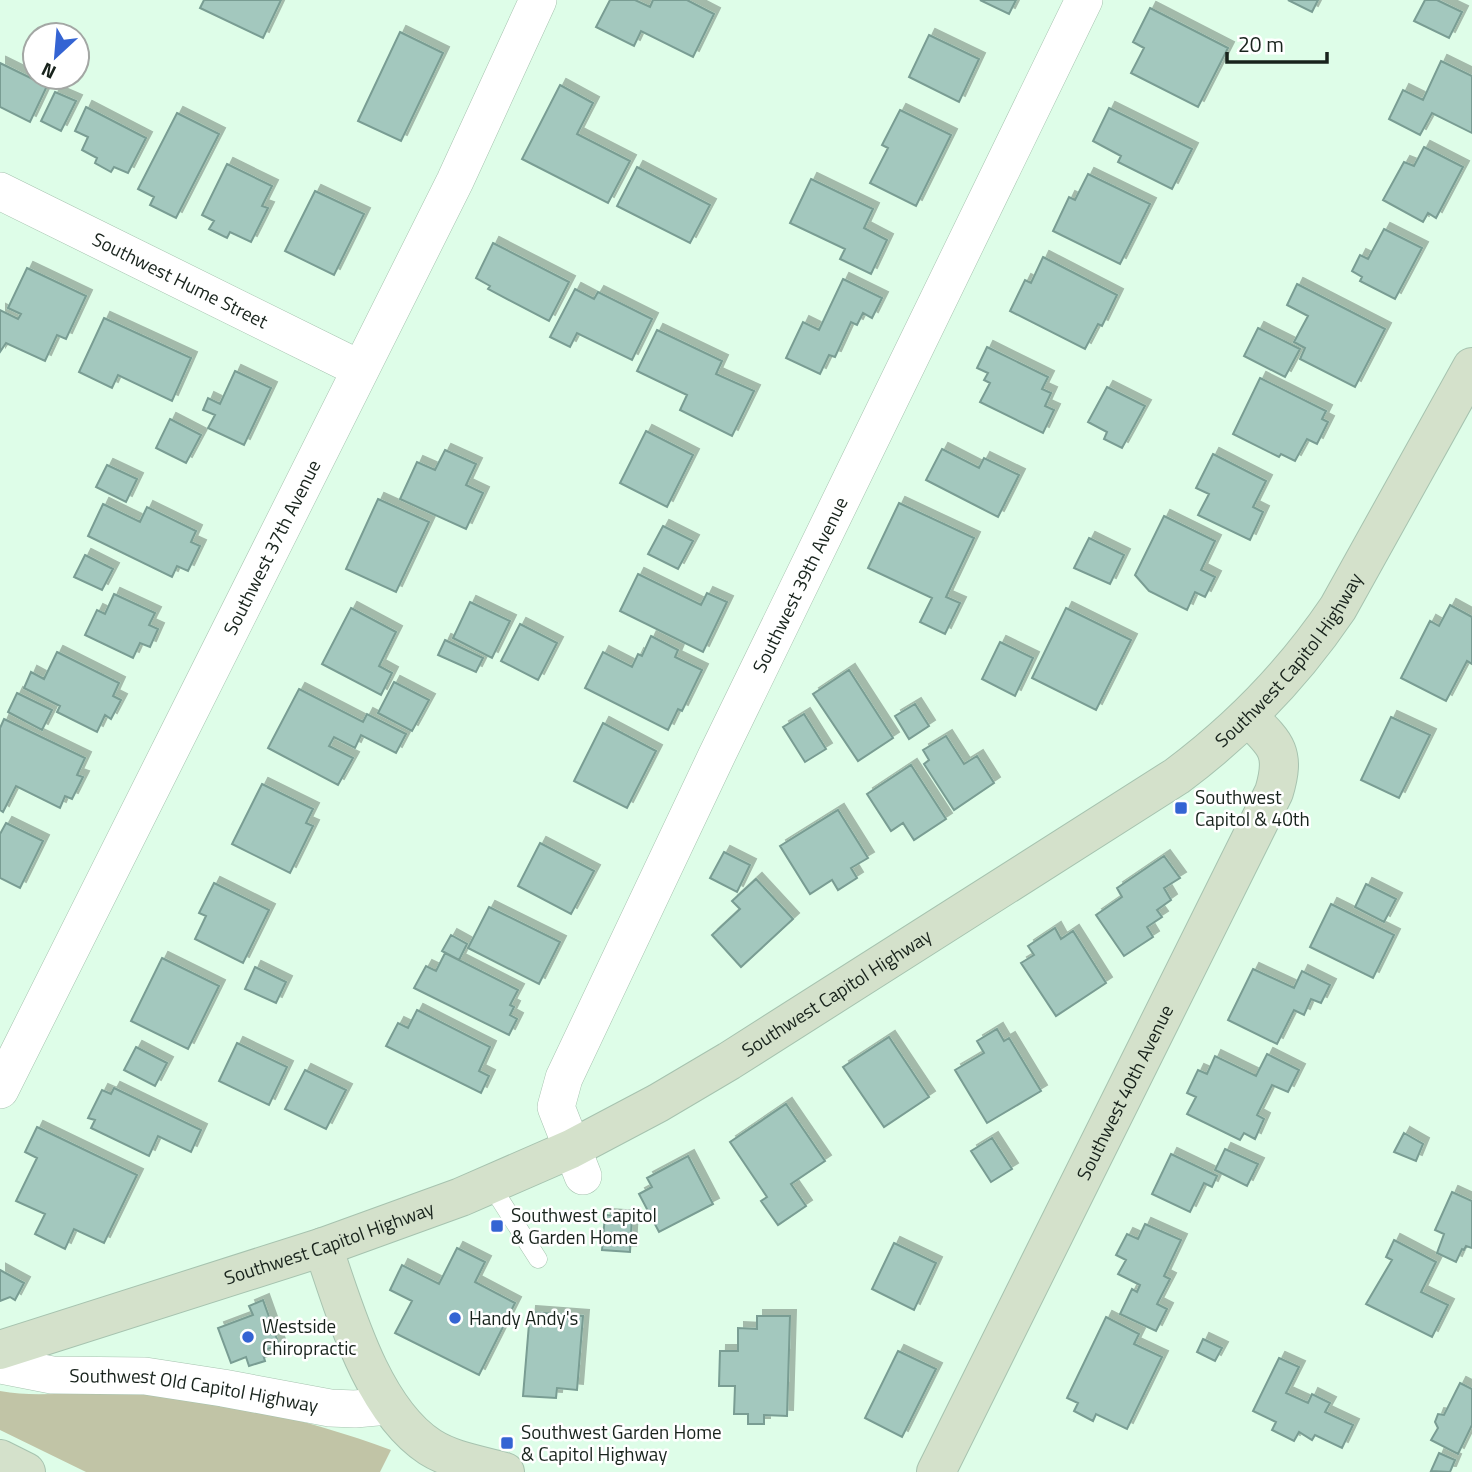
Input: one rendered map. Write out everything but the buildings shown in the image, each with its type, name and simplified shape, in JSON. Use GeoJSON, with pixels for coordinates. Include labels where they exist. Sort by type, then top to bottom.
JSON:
{"type":"FeatureCollection","features":[{"type":"Feature","properties":{"kind":"street","name":"Southwest 39th Avenue"},"geometry":{"type":"LineString","coordinates":[[577,1162],[556,1107],[564,1079],[716,757],[1084,0]]}},
{"type":"Feature","properties":{"kind":"street","name":"Southwest 37th Avenue"},"geometry":{"type":"LineString","coordinates":[[0,1090],[455,180],[531,2]]}},
{"type":"Feature","properties":{"kind":"street","name":"Southwest Hume Street"},"geometry":{"type":"LineString","coordinates":[[0,191],[360,369]]}},
{"type":"Feature","properties":{"kind":"street","name":"Southwest Capitol Highway"},"geometry":{"type":"LineString","coordinates":[[0,1350],[397,1222],[490,1184],[577,1162],[658,1103],[1177,776],[1248,717],[1302,657],[1338,608],[1472,367]]}},
{"type":"Feature","properties":{"kind":"street","name":"Southwest 40th Avenue"},"geometry":{"type":"LineString","coordinates":[[936,1472],[1274,792],[1280,768],[1278,751],[1274,743],[1248,717]]}},
{"type":"Feature","properties":{"kind":"street"},"geometry":{"type":"LineString","coordinates":[[323,1247],[369,1368],[388,1406],[403,1424],[430,1447],[450,1457],[505,1472]]}},
{"type":"Feature","properties":{"kind":"street","name":"Southwest Old Capitol Highway"},"geometry":{"type":"LineString","coordinates":[[0,1365],[51,1375],[145,1376],[330,1408],[388,1406]]}},
{"type":"Feature","properties":{"kind":"street"},"geometry":{"type":"LineString","coordinates":[[0,1460],[26,1472]]}},
{"type":"Feature","properties":{"kind":"lane"},"geometry":{"type":"LineString","coordinates":[[490,1184],[538,1259]]}},
{"type":"Feature","properties":{"kind":"green space"},"geometry":{"type":"Polygon","coordinates":[[[0,1391],[42,1394],[113,1392],[219,1403],[289,1418],[391,1450],[380,1472],[86,1472],[0,1430],[0,1391]]]}},
{"type":"Feature","properties":{"kind":"place","name":"Southwest Capitol & 40th"},"geometry":{"type":"Point","coordinates":[1181,808]}},
{"type":"Feature","properties":{"kind":"place","name":"Southwest Capitol & Garden Home"},"geometry":{"type":"Point","coordinates":[497,1226]}},
{"type":"Feature","properties":{"kind":"place","name":"Handy Andy's"},"geometry":{"type":"Point","coordinates":[455,1318]}},
{"type":"Feature","properties":{"kind":"place","name":"Westside Chiropractic"},"geometry":{"type":"Point","coordinates":[248,1337]}},
{"type":"Feature","properties":{"kind":"place","name":"Southwest Garden Home & Capitol Highway"},"geometry":{"type":"Point","coordinates":[507,1443]}}]}
